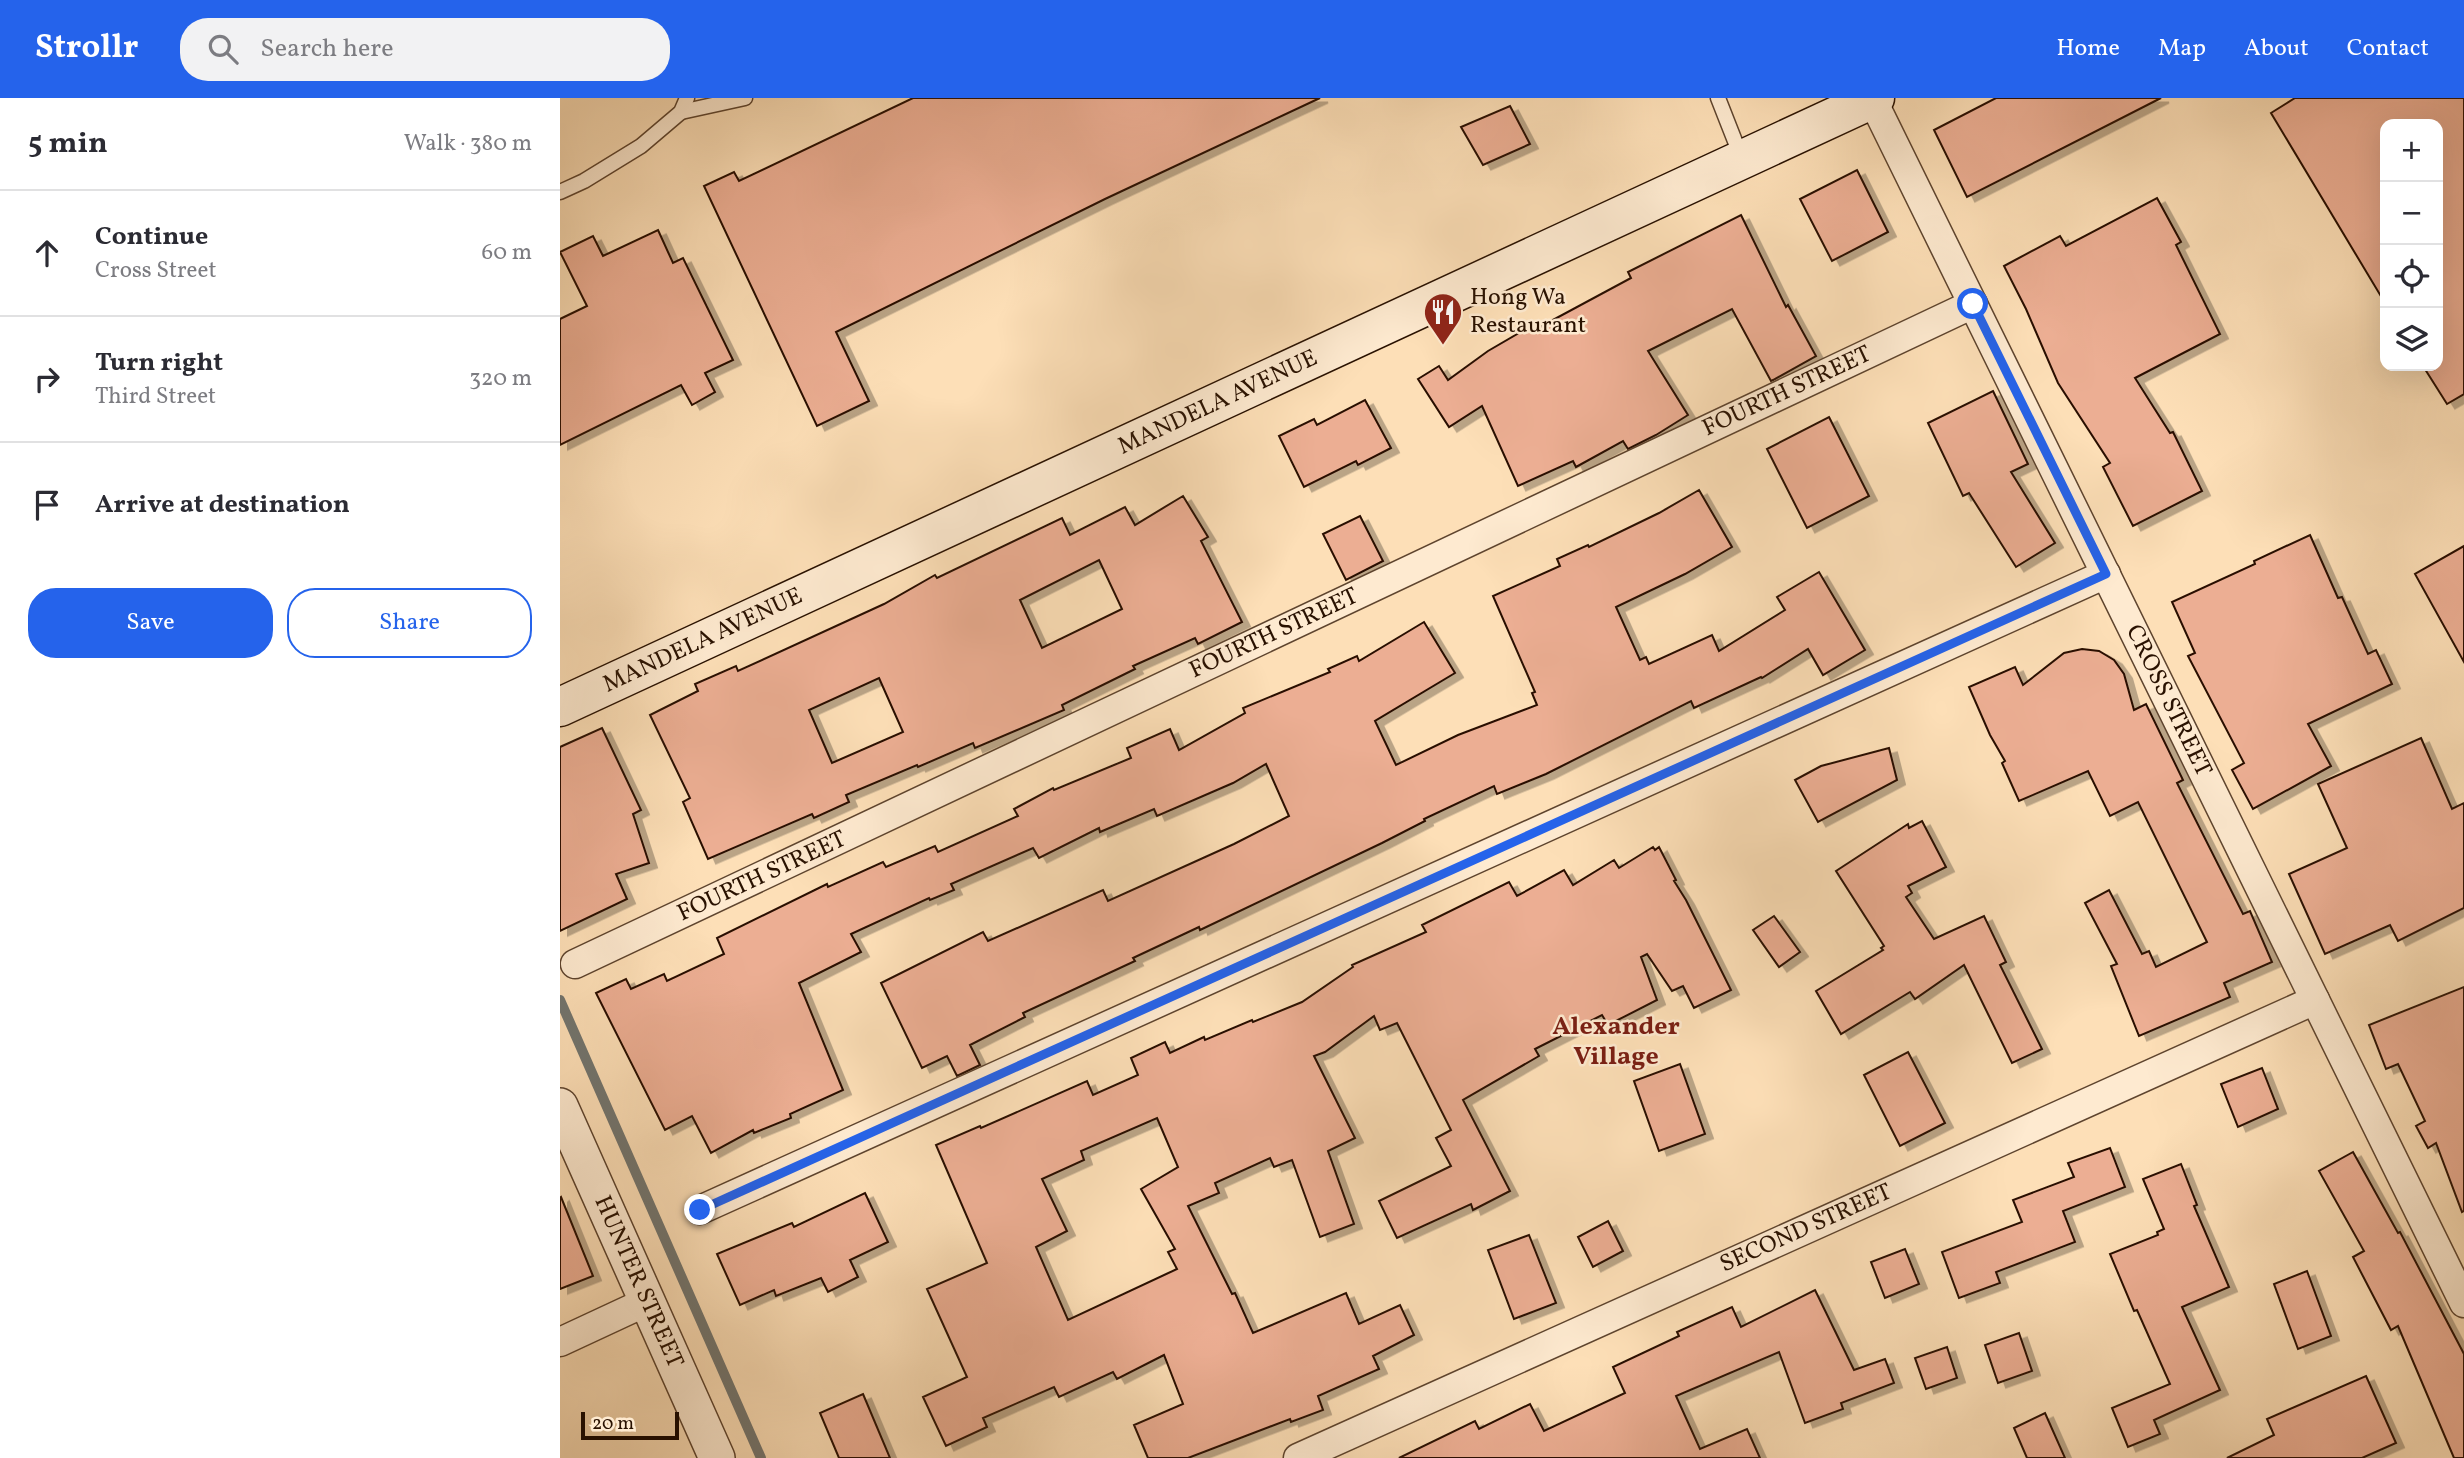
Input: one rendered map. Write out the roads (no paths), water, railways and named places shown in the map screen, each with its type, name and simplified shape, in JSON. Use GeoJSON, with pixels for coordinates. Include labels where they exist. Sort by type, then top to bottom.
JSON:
{"type":"FeatureCollection","features":[{"type":"Feature","properties":{"kind":"main road","name":"MANDELA AVENUE"},"geometry":{"type":"LineString","coordinates":[[560,707],[1874,99]]}},
{"type":"Feature","properties":{"kind":"street","name":"CROSS STREET"},"geometry":{"type":"LineString","coordinates":[[1874,99],[2464,1303]]}},
{"type":"Feature","properties":{"kind":"street","name":"FOURTH STREET"},"geometry":{"type":"LineString","coordinates":[[575,964],[1973,304]]}},
{"type":"Feature","properties":{"kind":"street"},"geometry":{"type":"LineString","coordinates":[[700,1210],[2106,574]]}},
{"type":"Feature","properties":{"kind":"street","name":"SECOND STREET"},"geometry":{"type":"LineString","coordinates":[[1298,1458],[2315,1000]]}},
{"type":"Feature","properties":{"kind":"street","name":"HUNTER STREET"},"geometry":{"type":"LineString","coordinates":[[560,1106],[717,1458]]}},
{"type":"Feature","properties":{"kind":"street"},"geometry":{"type":"LineString","coordinates":[[560,1342],[646,1302]]}},
{"type":"Feature","properties":{"kind":"lane"},"geometry":{"type":"LineString","coordinates":[[560,192],[584,181],[641,146],[681,112],[687,98]]}},
{"type":"Feature","properties":{"kind":"lane"},"geometry":{"type":"LineString","coordinates":[[681,112],[745,98]]}},
{"type":"Feature","properties":{"kind":"lane"},"geometry":{"type":"LineString","coordinates":[[1718,98],[1743,161]]}},
{"type":"Feature","properties":{"kind":"waterway"},"geometry":{"type":"LineString","coordinates":[[560,1000],[761,1458]]}},
{"type":"Feature","properties":{"kind":"place","name":"Hong Wa Restaurant"},"geometry":{"type":"Point","coordinates":[1443,346]}},
{"type":"Feature","properties":{"kind":"district","name":"Alexander Village"},"geometry":{"type":"Point","coordinates":[1616,1042]}}]}
